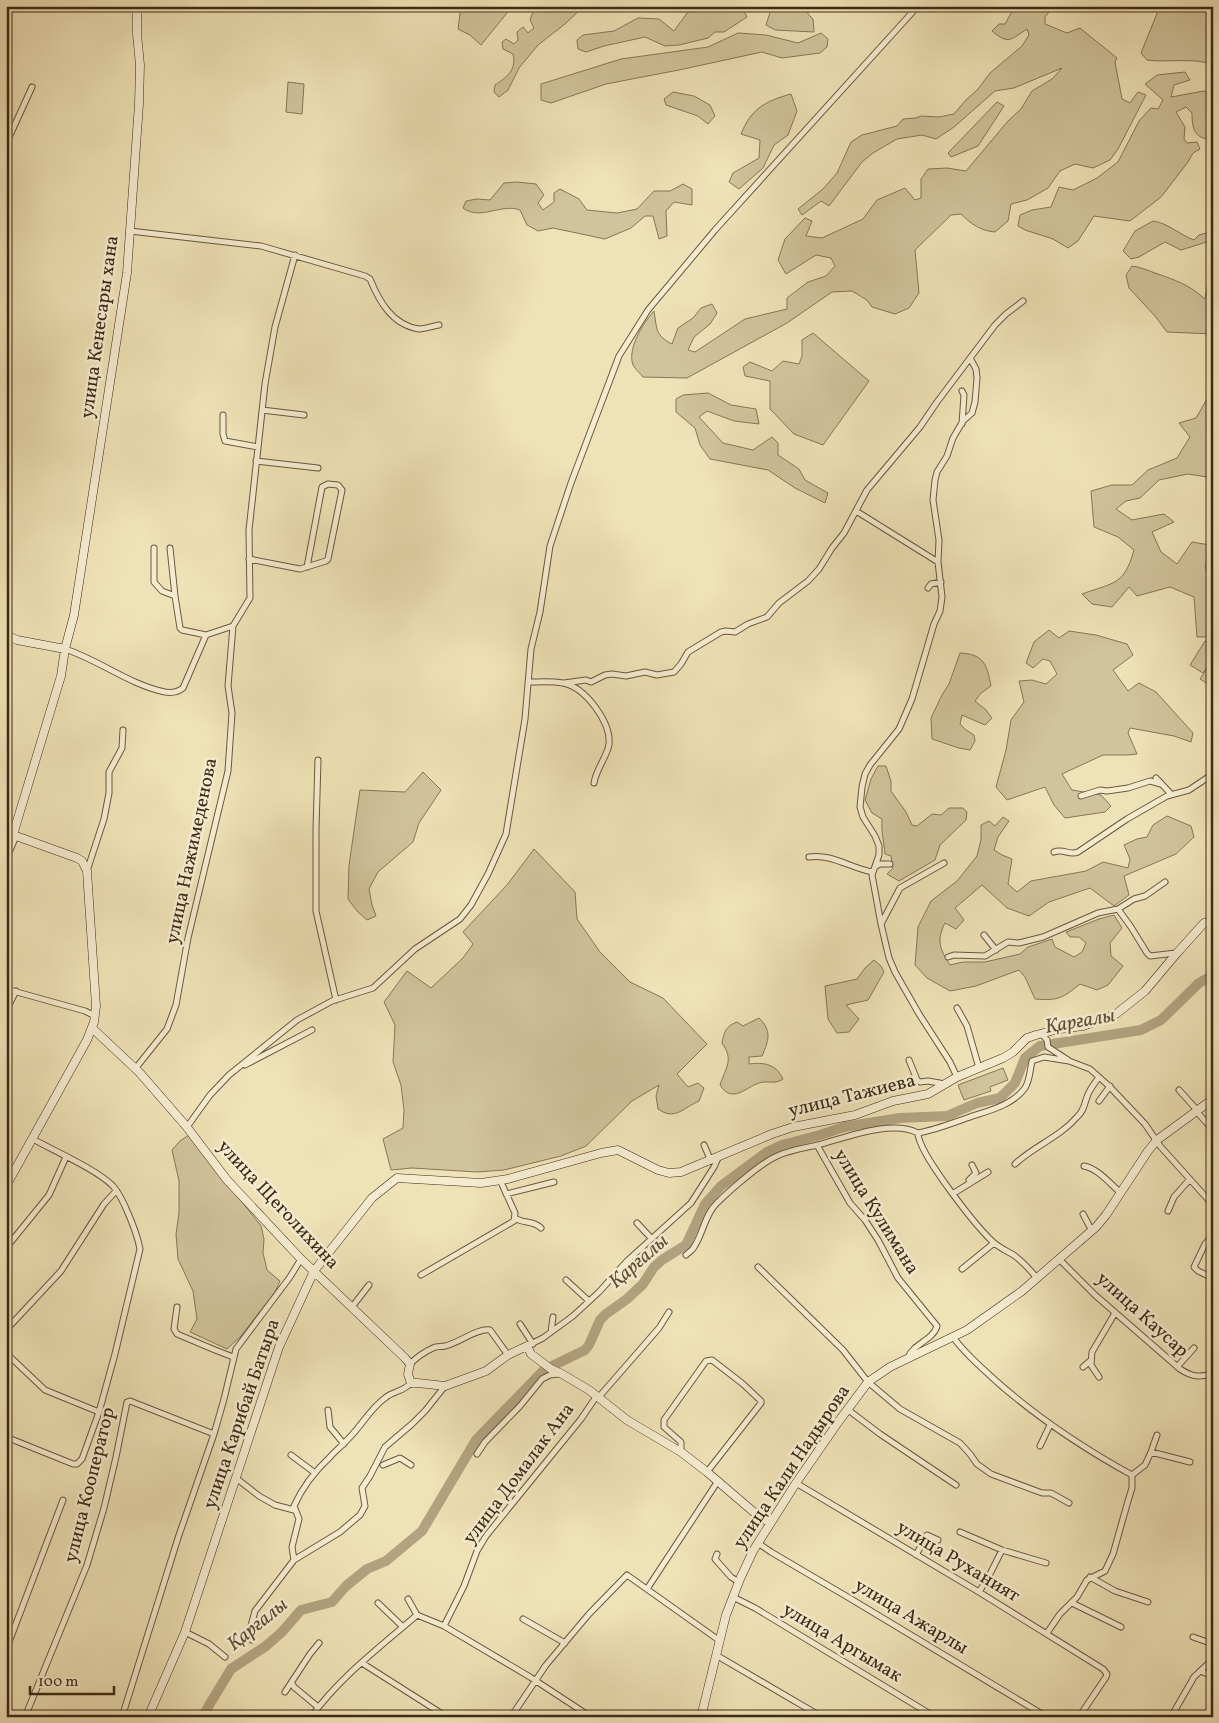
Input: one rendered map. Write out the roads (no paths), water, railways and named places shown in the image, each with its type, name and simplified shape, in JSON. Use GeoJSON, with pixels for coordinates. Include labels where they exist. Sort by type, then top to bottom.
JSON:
{"type":"FeatureCollection","features":[{"type":"Feature","properties":{"kind":"street","name":"улица Кенесары хана"},"geometry":{"type":"LineString","coordinates":[[65,649],[74,615],[127,273],[139,104],[140,65],[137,6]]}},
{"type":"Feature","properties":{"kind":"street"},"geometry":{"type":"LineString","coordinates":[[187,1127],[210,1095],[236,1069],[297,1020],[336,1000],[373,988],[415,950],[460,919],[471,905],[488,874],[506,834],[525,718],[531,649],[540,612],[550,546],[571,483],[620,356],[648,310],[715,230],[918,6]]}},
{"type":"Feature","properties":{"kind":"street"},"geometry":{"type":"LineString","coordinates":[[6,144],[32,86]]}},
{"type":"Feature","properties":{"kind":"street"},"geometry":{"type":"LineString","coordinates":[[130,231],[261,246],[366,276],[370,279],[386,310],[400,322],[419,329],[439,325]]}},
{"type":"Feature","properties":{"kind":"street"},"geometry":{"type":"LineString","coordinates":[[170,548],[180,628],[206,635],[233,626],[250,598],[249,530],[268,364],[295,255]]}},
{"type":"Feature","properties":{"kind":"street"},"geometry":{"type":"LineString","coordinates":[[528,682],[564,683],[586,680],[591,682],[605,675],[612,674],[626,676],[645,672],[657,675],[674,672],[688,652],[722,632],[736,632],[748,624],[767,617],[779,603],[808,581],[819,569],[844,533],[867,490],[920,427],[995,325],[1006,314],[1023,302]]}},
{"type":"Feature","properties":{"kind":"street"},"geometry":{"type":"LineString","coordinates":[[957,1077],[950,1062],[918,1014],[889,958],[872,875],[879,846],[863,817],[860,807],[865,774],[870,765],[900,729],[905,718],[920,675],[934,624],[940,611],[942,597],[938,562],[939,540],[933,500],[935,480],[937,472],[947,456],[953,438],[972,413],[977,390],[976,369],[970,358]]}},
{"type":"Feature","properties":{"kind":"street"},"geometry":{"type":"LineString","coordinates":[[962,391],[964,395],[962,424]]}},
{"type":"Feature","properties":{"kind":"street"},"geometry":{"type":"LineString","coordinates":[[262,410],[304,415]]}},
{"type":"Feature","properties":{"kind":"street"},"geometry":{"type":"LineString","coordinates":[[224,415],[223,434],[225,441],[258,446]]}},
{"type":"Feature","properties":{"kind":"street"},"geometry":{"type":"LineString","coordinates":[[256,461],[318,468]]}},
{"type":"Feature","properties":{"kind":"street"},"geometry":{"type":"LineString","coordinates":[[249,559],[300,569],[326,562],[342,490],[338,485],[328,484],[322,487],[307,567]]}},
{"type":"Feature","properties":{"kind":"street"},"geometry":{"type":"LineString","coordinates":[[856,511],[938,562]]}},
{"type":"Feature","properties":{"kind":"street"},"geometry":{"type":"LineString","coordinates":[[154,548],[154,582],[162,590],[175,596]]}},
{"type":"Feature","properties":{"kind":"street"},"geometry":{"type":"LineString","coordinates":[[928,588],[932,584],[941,582]]}},
{"type":"Feature","properties":{"kind":"street","name":"улица Нажимеденова"},"geometry":{"type":"LineString","coordinates":[[135,1069],[167,1029],[176,1006],[188,938],[228,771],[232,713],[228,686],[233,626]]}},
{"type":"Feature","properties":{"kind":"street"},"geometry":{"type":"LineString","coordinates":[[6,635],[17,640],[65,649],[133,681],[165,692],[171,692],[180,691],[183,688],[206,635]]}},
{"type":"Feature","properties":{"kind":"street"},"geometry":{"type":"LineString","coordinates":[[6,860],[16,836],[15,828],[61,676],[65,649]]}},
{"type":"Feature","properties":{"kind":"street"},"geometry":{"type":"LineString","coordinates":[[564,683],[585,696],[601,715],[608,729],[609,745],[596,773],[594,783]]}},
{"type":"Feature","properties":{"kind":"street"},"geometry":{"type":"LineString","coordinates":[[6,1186],[78,1058],[92,1028],[96,1006],[87,871],[104,820],[109,793],[109,772],[122,748],[122,730]]}},
{"type":"Feature","properties":{"kind":"street"},"geometry":{"type":"LineString","coordinates":[[318,760],[316,910],[336,1000]]}},
{"type":"Feature","properties":{"kind":"street"},"geometry":{"type":"LineString","coordinates":[[1054,852],[1060,850],[1072,854],[1078,852],[1127,819],[1171,794],[1189,790],[1213,774]]}},
{"type":"Feature","properties":{"kind":"street"},"geometry":{"type":"LineString","coordinates":[[1156,778],[1171,794]]}},
{"type":"Feature","properties":{"kind":"street"},"geometry":{"type":"LineString","coordinates":[[1081,796],[1100,790],[1107,792],[1128,788],[1150,781],[1161,784]]}},
{"type":"Feature","properties":{"kind":"street"},"geometry":{"type":"LineString","coordinates":[[16,836],[77,858],[82,861],[87,871]]}},
{"type":"Feature","properties":{"kind":"street"},"geometry":{"type":"LineString","coordinates":[[809,857],[830,858],[858,868],[874,869],[880,864],[890,864]]}},
{"type":"Feature","properties":{"kind":"street"},"geometry":{"type":"LineString","coordinates":[[881,924],[900,888],[944,863]]}},
{"type":"Feature","properties":{"kind":"street"},"geometry":{"type":"LineString","coordinates":[[948,957],[961,955],[980,957],[989,954],[1008,942],[1018,943],[1043,937],[1098,913],[1118,909],[1134,899],[1145,896],[1165,882]]}},
{"type":"Feature","properties":{"kind":"street"},"geometry":{"type":"LineString","coordinates":[[1118,909],[1150,956],[1177,953]]}},
{"type":"Feature","properties":{"kind":"street","name":"улица Тажиева"},"geometry":{"type":"LineString","coordinates":[[715,1159],[793,1127],[855,1115],[893,1101],[928,1094],[957,1077],[1003,1058],[1013,1052],[1027,1038],[1041,1033],[1083,1026],[1116,1014],[1145,991],[1204,923],[1212,922]]}},
{"type":"Feature","properties":{"kind":"street"},"geometry":{"type":"LineString","coordinates":[[984,935],[996,950]]}},
{"type":"Feature","properties":{"kind":"street"},"geometry":{"type":"LineString","coordinates":[[6,988],[85,1010],[95,1016]]}},
{"type":"Feature","properties":{"kind":"street"},"geometry":{"type":"LineString","coordinates":[[6,1011],[16,991]]}},
{"type":"Feature","properties":{"kind":"street"},"geometry":{"type":"LineString","coordinates":[[957,1008],[967,1026],[979,1068]]}},
{"type":"Feature","properties":{"kind":"street","name":"улица Щеголихина"},"geometry":{"type":"LineString","coordinates":[[92,1028],[135,1069],[187,1127],[227,1180],[314,1272],[397,1348],[410,1364]]}},
{"type":"Feature","properties":{"kind":"street"},"geometry":{"type":"LineString","coordinates":[[236,1069],[312,1030]]}},
{"type":"Feature","properties":{"kind":"street"},"geometry":{"type":"LineString","coordinates":[[1041,1033],[1047,1040],[1048,1048],[1069,1061],[1090,1069],[1110,1086],[1213,1205]]}},
{"type":"Feature","properties":{"kind":"street"},"geometry":{"type":"LineString","coordinates":[[1037,1278],[1019,1259],[994,1242],[965,1209],[925,1152],[918,1139],[918,1134],[939,1129],[996,1109],[1011,1100],[1025,1088],[1032,1061],[1044,1057],[1069,1061]]}},
{"type":"Feature","properties":{"kind":"street"},"geometry":{"type":"LineString","coordinates":[[909,1060],[917,1080],[920,1082],[928,1081],[946,1084]]}},
{"type":"Feature","properties":{"kind":"street"},"geometry":{"type":"LineString","coordinates":[[1015,1164],[1036,1146],[1063,1130],[1078,1117],[1084,1109],[1087,1096],[1100,1077]]}},
{"type":"Feature","properties":{"kind":"street"},"geometry":{"type":"LineString","coordinates":[[1099,1102],[1110,1086]]}},
{"type":"Feature","properties":{"kind":"street"},"geometry":{"type":"LineString","coordinates":[[1179,1090],[1213,1130]]}},
{"type":"Feature","properties":{"kind":"street","name":"улица Кали Надырова"},"geometry":{"type":"LineString","coordinates":[[702,1716],[726,1615],[738,1582],[758,1543],[796,1483],[868,1382],[908,1358],[953,1337],[987,1315],[1037,1278],[1092,1231],[1106,1215],[1157,1140],[1213,1100]]}},
{"type":"Feature","properties":{"kind":"street","name":"улица Кулимана"},"geometry":{"type":"LineString","coordinates":[[908,1358],[910,1351],[933,1335],[937,1326],[898,1278],[874,1233],[850,1204],[817,1145],[861,1133],[889,1128],[912,1130],[918,1134]]}},
{"type":"Feature","properties":{"kind":"street"},"geometry":{"type":"LineString","coordinates":[[6,1437],[73,1464],[77,1464],[82,1459],[115,1354],[140,1249],[133,1223],[116,1191],[105,1179],[32,1139]]}},
{"type":"Feature","properties":{"kind":"street"},"geometry":{"type":"LineString","coordinates":[[294,1560],[292,1548],[298,1519],[294,1506],[298,1498],[315,1473],[344,1444],[368,1415],[386,1397],[401,1392],[411,1383],[418,1382],[445,1386],[486,1371],[508,1355],[530,1345],[551,1332],[589,1302],[652,1238],[691,1203],[714,1167],[715,1159],[704,1145]]}},
{"type":"Feature","properties":{"kind":"street"},"geometry":{"type":"LineString","coordinates":[[686,1255],[694,1248],[715,1204],[762,1165],[776,1156],[798,1148],[817,1145]]}},
{"type":"Feature","properties":{"kind":"street","name":"улица Карибай Батыра"},"geometry":{"type":"LineString","coordinates":[[148,1717],[185,1632],[279,1347],[314,1272],[372,1198],[397,1178],[480,1183],[500,1180],[618,1150],[658,1170],[669,1173],[681,1172],[715,1159]]}},
{"type":"Feature","properties":{"kind":"street"},"geometry":{"type":"LineString","coordinates":[[6,1248],[49,1195],[66,1157]]}},
{"type":"Feature","properties":{"kind":"street"},"geometry":{"type":"LineString","coordinates":[[954,1193],[976,1173],[972,1165]]}},
{"type":"Feature","properties":{"kind":"street"},"geometry":{"type":"LineString","coordinates":[[1084,1166],[1102,1176],[1121,1193]]}},
{"type":"Feature","properties":{"kind":"street"},"geometry":{"type":"LineString","coordinates":[[961,1187],[988,1172]]}},
{"type":"Feature","properties":{"kind":"street"},"geometry":{"type":"LineString","coordinates":[[1168,1211],[1174,1197],[1190,1179]]}},
{"type":"Feature","properties":{"kind":"street"},"geometry":{"type":"LineString","coordinates":[[421,1274],[514,1221],[515,1213],[500,1180]]}},
{"type":"Feature","properties":{"kind":"street"},"geometry":{"type":"LineString","coordinates":[[506,1194],[554,1182]]}},
{"type":"Feature","properties":{"kind":"street"},"geometry":{"type":"LineString","coordinates":[[6,1330],[62,1271],[104,1204],[116,1191]]}},
{"type":"Feature","properties":{"kind":"street"},"geometry":{"type":"LineString","coordinates":[[1083,1214],[1092,1231]]}},
{"type":"Feature","properties":{"kind":"street"},"geometry":{"type":"LineString","coordinates":[[515,1218],[519,1221],[534,1223],[541,1228]]}},
{"type":"Feature","properties":{"kind":"street"},"geometry":{"type":"LineString","coordinates":[[637,1223],[652,1238]]}},
{"type":"Feature","properties":{"kind":"street"},"geometry":{"type":"LineString","coordinates":[[1213,1236],[1205,1244],[1194,1267],[1213,1278]]}},
{"type":"Feature","properties":{"kind":"street"},"geometry":{"type":"LineString","coordinates":[[962,1269],[994,1242]]}},
{"type":"Feature","properties":{"kind":"street"},"geometry":{"type":"LineString","coordinates":[[122,1717],[178,1538],[214,1434],[236,1348],[302,1259]]}},
{"type":"Feature","properties":{"kind":"street","name":"улица Каусар"},"geometry":{"type":"LineString","coordinates":[[1059,1259],[1115,1313],[1177,1367],[1187,1374],[1196,1377],[1213,1373]]}},
{"type":"Feature","properties":{"kind":"street"},"geometry":{"type":"LineString","coordinates":[[758,1268],[843,1350],[868,1382],[900,1409],[960,1443],[982,1469],[1018,1485],[1046,1494],[1051,1493],[1069,1503]]}},
{"type":"Feature","properties":{"kind":"street"},"geometry":{"type":"LineString","coordinates":[[566,1280],[589,1302]]}},
{"type":"Feature","properties":{"kind":"street"},"geometry":{"type":"LineString","coordinates":[[352,1307],[369,1284]]}},
{"type":"Feature","properties":{"kind":"street"},"geometry":{"type":"LineString","coordinates":[[177,1307],[174,1329],[177,1334],[233,1357]]}},
{"type":"Feature","properties":{"kind":"street","name":"улица Домалак Ана"},"geometry":{"type":"LineString","coordinates":[[444,1626],[464,1586],[477,1551],[486,1536],[597,1397],[659,1328],[669,1312]]}},
{"type":"Feature","properties":{"kind":"street"},"geometry":{"type":"LineString","coordinates":[[1083,1367],[1090,1361],[1096,1344],[1115,1313]]}},
{"type":"Feature","properties":{"kind":"street"},"geometry":{"type":"LineString","coordinates":[[551,1332],[553,1317]]}},
{"type":"Feature","properties":{"kind":"street"},"geometry":{"type":"LineString","coordinates":[[520,1324],[530,1345],[531,1354],[588,1390],[627,1420],[680,1452],[707,1472],[756,1514],[770,1523]]}},
{"type":"Feature","properties":{"kind":"street"},"geometry":{"type":"LineString","coordinates":[[411,1383],[408,1374],[410,1364],[416,1358],[436,1347],[458,1341],[485,1329],[490,1330],[508,1355]]}},
{"type":"Feature","properties":{"kind":"street"},"geometry":{"type":"LineString","coordinates":[[953,1337],[959,1346],[989,1375],[1050,1425],[1090,1451],[1132,1474]]}},
{"type":"Feature","properties":{"kind":"street"},"geometry":{"type":"LineString","coordinates":[[1177,1367],[1194,1348]]}},
{"type":"Feature","properties":{"kind":"street"},"geometry":{"type":"LineString","coordinates":[[6,1353],[45,1390],[98,1412]]}},
{"type":"Feature","properties":{"kind":"street"},"geometry":{"type":"LineString","coordinates":[[680,1452],[681,1442],[664,1427],[664,1420],[706,1361],[712,1360],[761,1400],[707,1472]]}},
{"type":"Feature","properties":{"kind":"street"},"geometry":{"type":"LineString","coordinates":[[1090,1361],[1099,1377]]}},
{"type":"Feature","properties":{"kind":"street"},"geometry":{"type":"LineString","coordinates":[[477,1454],[485,1442],[520,1406],[542,1379],[550,1375],[562,1374]]}},
{"type":"Feature","properties":{"kind":"street"},"geometry":{"type":"LineString","coordinates":[[252,1640],[251,1626],[255,1611],[294,1560],[334,1536],[360,1515],[365,1506],[362,1488],[385,1447],[425,1411],[445,1386]]}},
{"type":"Feature","properties":{"kind":"street","name":"улица Кооператор"},"geometry":{"type":"LineString","coordinates":[[24,1717],[87,1565],[106,1500],[127,1402],[130,1401],[214,1434]]}},
{"type":"Feature","properties":{"kind":"street"},"geometry":{"type":"LineString","coordinates":[[847,1409],[880,1434],[956,1485]]}},
{"type":"Feature","properties":{"kind":"street"},"geometry":{"type":"LineString","coordinates":[[328,1410],[330,1427],[344,1444]]}},
{"type":"Feature","properties":{"kind":"street"},"geometry":{"type":"LineString","coordinates":[[1040,1446],[1050,1425]]}},
{"type":"Feature","properties":{"kind":"street"},"geometry":{"type":"LineString","coordinates":[[1132,1474],[1145,1465],[1152,1452],[1157,1435]]}},
{"type":"Feature","properties":{"kind":"street"},"geometry":{"type":"LineString","coordinates":[[1152,1452],[1190,1462]]}},
{"type":"Feature","properties":{"kind":"street"},"geometry":{"type":"LineString","coordinates":[[291,1455],[315,1473]]}},
{"type":"Feature","properties":{"kind":"street"},"geometry":{"type":"LineString","coordinates":[[378,1460],[385,1466],[400,1458],[411,1465]]}},
{"type":"Feature","properties":{"kind":"street"},"geometry":{"type":"LineString","coordinates":[[1047,1633],[1060,1614],[1072,1603],[1087,1580],[1104,1571],[1113,1554],[1132,1488],[1132,1474]]}},
{"type":"Feature","properties":{"kind":"street"},"geometry":{"type":"LineString","coordinates":[[236,1478],[259,1496],[275,1505],[294,1510]]}},
{"type":"Feature","properties":{"kind":"street"},"geometry":{"type":"LineString","coordinates":[[647,1589],[718,1481]]}},
{"type":"Feature","properties":{"kind":"street","name":"улица Руханият"},"geometry":{"type":"LineString","coordinates":[[796,1483],[1047,1633],[1103,1669],[1107,1674],[1106,1677],[1079,1717]]}},
{"type":"Feature","properties":{"kind":"street"},"geometry":{"type":"LineString","coordinates":[[6,1650],[63,1500]]}},
{"type":"Feature","properties":{"kind":"street"},"geometry":{"type":"LineString","coordinates":[[960,1532],[1002,1550],[1046,1564]]}},
{"type":"Feature","properties":{"kind":"street"},"geometry":{"type":"LineString","coordinates":[[916,1555],[928,1535],[938,1540]]}},
{"type":"Feature","properties":{"kind":"street","name":"улица Ажарлы"},"geometry":{"type":"LineString","coordinates":[[758,1543],[1047,1717]]}},
{"type":"Feature","properties":{"kind":"street"},"geometry":{"type":"LineString","coordinates":[[978,1592],[989,1576],[1002,1550]]}},
{"type":"Feature","properties":{"kind":"street"},"geometry":{"type":"LineString","coordinates":[[717,1554],[715,1559],[738,1582]]}},
{"type":"Feature","properties":{"kind":"street"},"geometry":{"type":"LineString","coordinates":[[511,1717],[534,1681],[565,1643],[627,1575],[720,1640]]}},
{"type":"Feature","properties":{"kind":"street"},"geometry":{"type":"LineString","coordinates":[[1090,1577],[1116,1590],[1148,1602]]}},
{"type":"Feature","properties":{"kind":"street","name":"улица Аргымак"},"geometry":{"type":"LineString","coordinates":[[733,1597],[755,1608],[934,1717]]}},
{"type":"Feature","properties":{"kind":"street"},"geometry":{"type":"LineString","coordinates":[[408,1599],[417,1614],[444,1626],[591,1717]]}},
{"type":"Feature","properties":{"kind":"street"},"geometry":{"type":"LineString","coordinates":[[378,1603],[403,1627]]}},
{"type":"Feature","properties":{"kind":"street"},"geometry":{"type":"LineString","coordinates":[[1072,1603],[1121,1628]]}},
{"type":"Feature","properties":{"kind":"street"},"geometry":{"type":"LineString","coordinates":[[311,1717],[341,1682],[417,1614]]}},
{"type":"Feature","properties":{"kind":"street"},"geometry":{"type":"LineString","coordinates":[[523,1619],[565,1643]]}},
{"type":"Feature","properties":{"kind":"street"},"geometry":{"type":"LineString","coordinates":[[185,1632],[208,1644],[225,1657]]}},
{"type":"Feature","properties":{"kind":"street"},"geometry":{"type":"LineString","coordinates":[[1193,1637],[1213,1644]]}},
{"type":"Feature","properties":{"kind":"street"},"geometry":{"type":"LineString","coordinates":[[285,1692],[319,1643]]}},
{"type":"Feature","properties":{"kind":"street"},"geometry":{"type":"LineString","coordinates":[[716,1655],[822,1717]]}},
{"type":"Feature","properties":{"kind":"street"},"geometry":{"type":"LineString","coordinates":[[1171,1717],[1189,1684],[1213,1659]]}},
{"type":"Feature","properties":{"kind":"street"},"geometry":{"type":"LineString","coordinates":[[362,1663],[448,1717]]}},
{"type":"Feature","properties":{"kind":"street"},"geometry":{"type":"LineString","coordinates":[[1200,1671],[1213,1676]]}},
{"type":"Feature","properties":{"kind":"street"},"geometry":{"type":"LineString","coordinates":[[292,1684],[318,1707]]}},
{"type":"Feature","properties":{"kind":"waterway","name":"Қарғалы"},"geometry":{"type":"LineString","coordinates":[[202,1717],[231,1669],[266,1646],[282,1632],[301,1610],[332,1602],[346,1586],[367,1569],[386,1561],[422,1531],[476,1440],[544,1370],[585,1350],[600,1320],[643,1284],[654,1267],[662,1260],[686,1245],[705,1204],[721,1186],[767,1152],[782,1145],[844,1127],[900,1118],[947,1116],[977,1103],[1000,1098],[1015,1083],[1025,1058],[1040,1046],[1141,1030],[1161,1020],[1199,983],[1213,975]]}}]}
